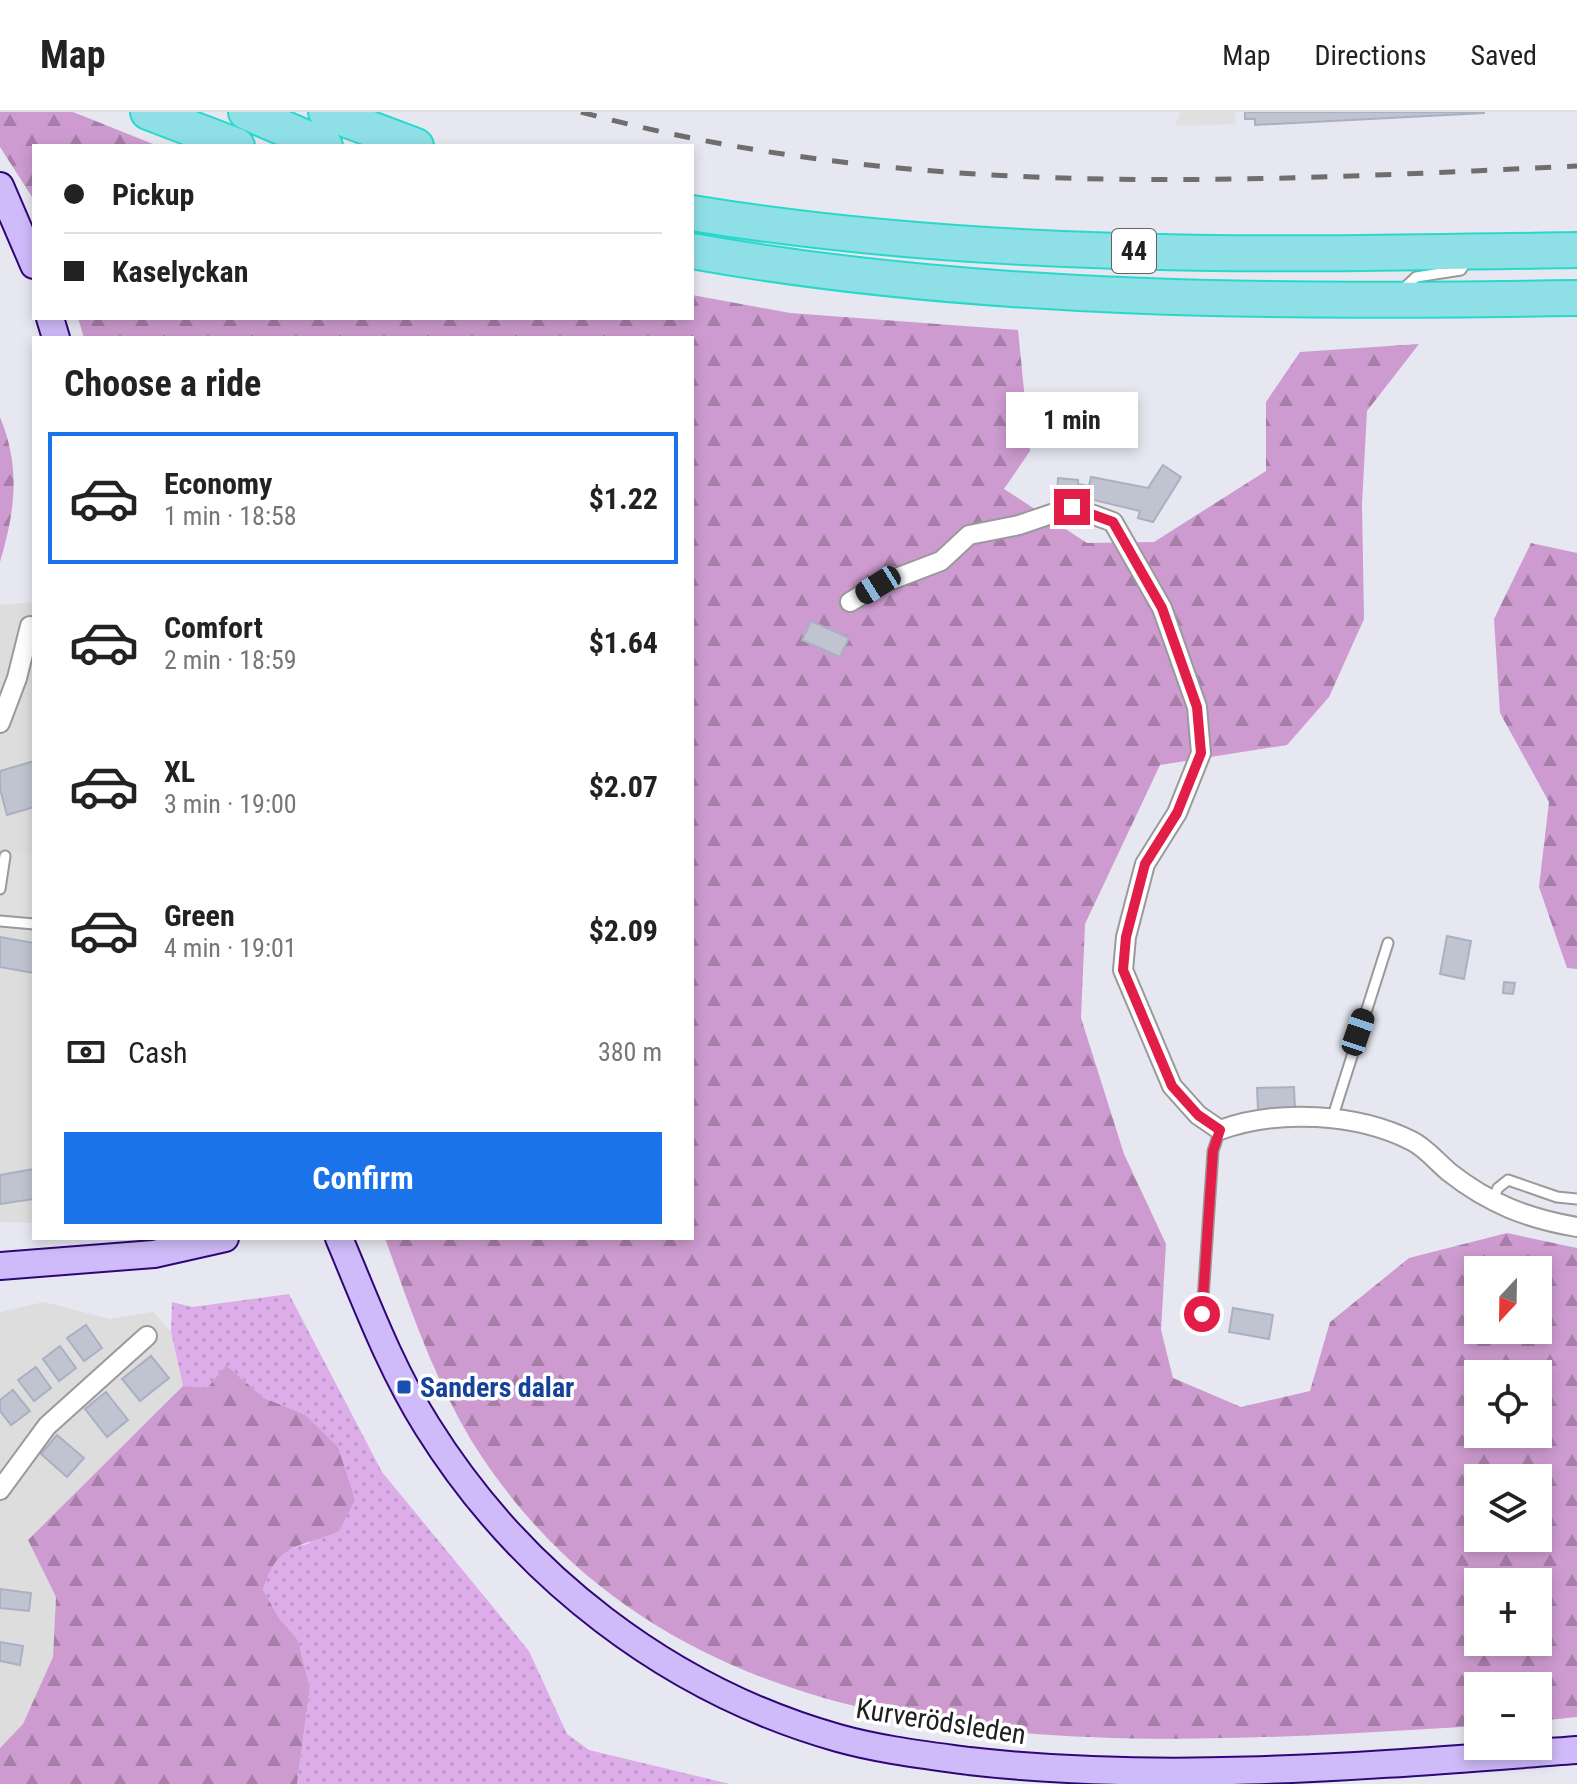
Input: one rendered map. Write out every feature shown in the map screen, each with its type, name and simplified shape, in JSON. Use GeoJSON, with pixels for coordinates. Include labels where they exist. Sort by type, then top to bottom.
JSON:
{"type":"FeatureCollection","features":[{"type":"Feature","properties":{"kind":"highway"},"geometry":{"type":"LineString","coordinates":[[148,112],[232,144]]}},
{"type":"Feature","properties":{"kind":"highway"},"geometry":{"type":"LineString","coordinates":[[246,112],[320,144]]}},
{"type":"Feature","properties":{"kind":"highway"},"geometry":{"type":"LineString","coordinates":[[326,112],[413,144]]}},
{"type":"Feature","properties":{"kind":"highway"},"geometry":{"type":"LineString","coordinates":[[356,112],[414,144]]}},
{"type":"Feature","properties":{"kind":"highway","name":"44"},"geometry":{"type":"LineString","coordinates":[[694,213],[761,224],[966,243],[1146,252],[1577,250]]}},
{"type":"Feature","properties":{"kind":"highway","name":"44"},"geometry":{"type":"LineString","coordinates":[[694,251],[839,273],[1072,292],[1235,300],[1577,298]]}},
{"type":"Feature","properties":{"kind":"main road"},"geometry":{"type":"LineString","coordinates":[[0,186],[32,260]]}},
{"type":"Feature","properties":{"kind":"main road"},"geometry":{"type":"LineString","coordinates":[[0,205],[32,260]]}},
{"type":"Feature","properties":{"kind":"main road"},"geometry":{"type":"LineString","coordinates":[[0,1266],[154,1254],[216,1240]]}},
{"type":"Feature","properties":{"kind":"main road","name":"Kurverödsleden"},"geometry":{"type":"LineString","coordinates":[[340,1240],[390,1360],[428,1429],[478,1496],[530,1557],[621,1635],[740,1702],[836,1738],[896,1751],[1067,1771],[1292,1772],[1577,1750]]}},
{"type":"Feature","properties":{"kind":"street"},"geometry":{"type":"LineString","coordinates":[[850,602],[878,585],[941,561],[969,535],[1019,525],[1072,507],[1113,522],[1162,608],[1197,707],[1201,753],[1177,813],[1145,864],[1126,937],[1123,970],[1172,1086],[1198,1115],[1220,1130],[1242,1122],[1332,1119],[1382,1129],[1414,1142],[1492,1201],[1514,1212],[1577,1227]]}},
{"type":"Feature","properties":{"kind":"street"},"geometry":{"type":"LineString","coordinates":[[0,723],[17,678],[30,626]]}},
{"type":"Feature","properties":{"kind":"street"},"geometry":{"type":"LineString","coordinates":[[0,1490],[47,1426],[147,1336]]}},
{"type":"Feature","properties":{"kind":"lane"},"geometry":{"type":"LineString","coordinates":[[1399,300],[1401,290],[1416,277],[1461,270],[1466,266],[1467,252]]}},
{"type":"Feature","properties":{"kind":"lane"},"geometry":{"type":"LineString","coordinates":[[0,889],[5,856]]}},
{"type":"Feature","properties":{"kind":"lane"},"geometry":{"type":"LineString","coordinates":[[0,921],[32,924]]}},
{"type":"Feature","properties":{"kind":"lane"},"geometry":{"type":"LineString","coordinates":[[1332,1119],[1388,943]]}},
{"type":"Feature","properties":{"kind":"lane"},"geometry":{"type":"LineString","coordinates":[[1202,1314],[1213,1151],[1220,1130]]}},
{"type":"Feature","properties":{"kind":"lane"},"geometry":{"type":"LineString","coordinates":[[1492,1201],[1498,1188],[1508,1180],[1557,1197],[1577,1199]]}},
{"type":"Feature","properties":{"kind":"shaded area"},"geometry":{"type":"Polygon","coordinates":[[[1180,112],[1235,112],[1236,124],[1175,126],[1180,112]]]}},
{"type":"Feature","properties":{"kind":"shaded area"},"geometry":{"type":"Polygon","coordinates":[[[32,602],[32,1223],[0,1222],[0,605],[32,602]]]}},
{"type":"Feature","properties":{"kind":"shaded area"},"geometry":{"type":"Polygon","coordinates":[[[0,851],[32,855],[30,921],[0,917],[0,851]]]}},
{"type":"Feature","properties":{"kind":"shaded area"},"geometry":{"type":"Polygon","coordinates":[[[289,1294],[382,1472],[529,1651],[567,1734],[589,1750],[730,1784],[297,1784],[310,1688],[298,1640],[279,1618],[263,1590],[273,1563],[283,1553],[310,1543],[304,1414],[264,1398],[226,1365],[208,1387],[183,1386],[171,1332],[172,1302],[192,1307],[289,1294]]]}},
{"type":"Feature","properties":{"kind":"shaded area"},"geometry":{"type":"Polygon","coordinates":[[[44,1302],[110,1319],[153,1312],[171,1332],[183,1386],[28,1540],[56,1597],[53,1657],[23,1724],[0,1748],[0,1312],[44,1302]]]}},
{"type":"Feature","properties":{"kind":"green space"},"geometry":{"type":"Polygon","coordinates":[[[0,112],[73,112],[153,144],[32,144],[32,197],[0,147],[0,112]]]}},
{"type":"Feature","properties":{"kind":"green space"},"geometry":{"type":"Polygon","coordinates":[[[694,295],[790,313],[1018,330],[1030,451],[1004,489],[1087,543],[1154,542],[1266,471],[1266,402],[1300,352],[1419,344],[1367,411],[1362,504],[1364,619],[1329,697],[1287,745],[1160,765],[1085,924],[1081,1018],[1124,1154],[1166,1244],[1161,1330],[1173,1378],[1241,1407],[1310,1391],[1330,1322],[1409,1258],[1507,1233],[1577,1248],[1577,1717],[1552,1720],[1552,1672],[1464,1672],[1464,1727],[1201,1739],[1059,1735],[921,1720],[790,1687],[669,1633],[561,1552],[471,1440],[434,1366],[386,1240],[694,1240],[694,336],[83,336],[79,320],[694,320],[694,295]]]}},
{"type":"Feature","properties":{"kind":"green space"},"geometry":{"type":"Polygon","coordinates":[[[0,417],[11,454],[14,490],[0,562],[0,417]]]}},
{"type":"Feature","properties":{"kind":"green space"},"geometry":{"type":"Polygon","coordinates":[[[1531,543],[1577,553],[1577,969],[1567,968],[1539,887],[1549,802],[1500,713],[1494,619],[1531,543]]]}},
{"type":"Feature","properties":{"kind":"green space"},"geometry":{"type":"Polygon","coordinates":[[[226,1365],[264,1398],[304,1414],[338,1447],[355,1500],[339,1531],[282,1555],[263,1590],[279,1618],[298,1640],[310,1688],[297,1784],[0,1784],[0,1748],[23,1724],[53,1657],[56,1597],[28,1540],[183,1386],[208,1387],[226,1365]]]}},
{"type":"Feature","properties":{"kind":"building"},"geometry":{"type":"Polygon","coordinates":[[[1245,112],[1484,113],[1255,125],[1255,119],[1245,119],[1245,112]]]}},
{"type":"Feature","properties":{"kind":"building"},"geometry":{"type":"Polygon","coordinates":[[[1163,465],[1181,477],[1153,522],[1138,518],[1140,511],[1077,496],[1057,496],[1058,478],[1078,480],[1078,484],[1089,486],[1091,477],[1148,488],[1163,465]]]}},
{"type":"Feature","properties":{"kind":"building"},"geometry":{"type":"Polygon","coordinates":[[[811,621],[849,638],[840,657],[802,640],[811,621]]]}},
{"type":"Feature","properties":{"kind":"building"},"geometry":{"type":"Polygon","coordinates":[[[32,762],[32,808],[7,815],[0,789],[0,771],[32,762]]]}},
{"type":"Feature","properties":{"kind":"building"},"geometry":{"type":"Polygon","coordinates":[[[1447,936],[1471,941],[1464,979],[1440,974],[1447,936]]]}},
{"type":"Feature","properties":{"kind":"building"},"geometry":{"type":"Polygon","coordinates":[[[0,937],[32,943],[32,973],[0,967],[0,937]]]}},
{"type":"Feature","properties":{"kind":"building"},"geometry":{"type":"Polygon","coordinates":[[[1504,982],[1515,983],[1513,994],[1503,993],[1504,982]]]}},
{"type":"Feature","properties":{"kind":"building"},"geometry":{"type":"Polygon","coordinates":[[[1294,1087],[1295,1109],[1258,1110],[1257,1088],[1294,1087]]]}},
{"type":"Feature","properties":{"kind":"building"},"geometry":{"type":"Polygon","coordinates":[[[32,1169],[32,1199],[0,1204],[0,1175],[32,1169]]]}},
{"type":"Feature","properties":{"kind":"building"},"geometry":{"type":"Polygon","coordinates":[[[1233,1308],[1273,1315],[1269,1339],[1229,1332],[1233,1308]]]}},
{"type":"Feature","properties":{"kind":"building"},"geometry":{"type":"Polygon","coordinates":[[[86,1325],[102,1348],[84,1361],[67,1338],[86,1325]]]}},
{"type":"Feature","properties":{"kind":"building"},"geometry":{"type":"Polygon","coordinates":[[[60,1346],[76,1368],[59,1381],[43,1359],[60,1346]]]}},
{"type":"Feature","properties":{"kind":"building"},"geometry":{"type":"Polygon","coordinates":[[[151,1356],[169,1378],[140,1401],[122,1379],[151,1356]]]}},
{"type":"Feature","properties":{"kind":"building"},"geometry":{"type":"Polygon","coordinates":[[[36,1367],[51,1388],[34,1401],[18,1380],[36,1367]]]}},
{"type":"Feature","properties":{"kind":"building"},"geometry":{"type":"Polygon","coordinates":[[[13,1390],[30,1411],[11,1425],[0,1411],[0,1400],[13,1390]]]}},
{"type":"Feature","properties":{"kind":"building"},"geometry":{"type":"Polygon","coordinates":[[[106,1392],[128,1420],[107,1437],[85,1409],[106,1392]]]}},
{"type":"Feature","properties":{"kind":"building"},"geometry":{"type":"Polygon","coordinates":[[[57,1435],[84,1458],[67,1477],[41,1454],[57,1435]]]}},
{"type":"Feature","properties":{"kind":"building"},"geometry":{"type":"Polygon","coordinates":[[[0,1589],[31,1593],[29,1611],[0,1608],[0,1589]]]}},
{"type":"Feature","properties":{"kind":"building"},"geometry":{"type":"Polygon","coordinates":[[[0,1642],[23,1646],[20,1665],[0,1661],[0,1642]]]}},
{"type":"Feature","properties":{"kind":"railway"},"geometry":{"type":"LineString","coordinates":[[581,112],[704,141],[828,160],[952,172],[1076,178],[1201,179],[1577,166]]}},
{"type":"Feature","properties":{"kind":"place","name":"Sanders dalar"},"geometry":{"type":"Point","coordinates":[404,1387]}},
{"type":"Feature","properties":{"kind":"route"},"geometry":{"type":"LineString","coordinates":[[1072,507],[1113,522],[1162,608],[1197,707],[1201,753],[1177,813],[1145,864],[1137,906],[1126,937],[1123,970],[1172,1086],[1198,1115],[1220,1130],[1213,1151],[1202,1314]]}}]}
